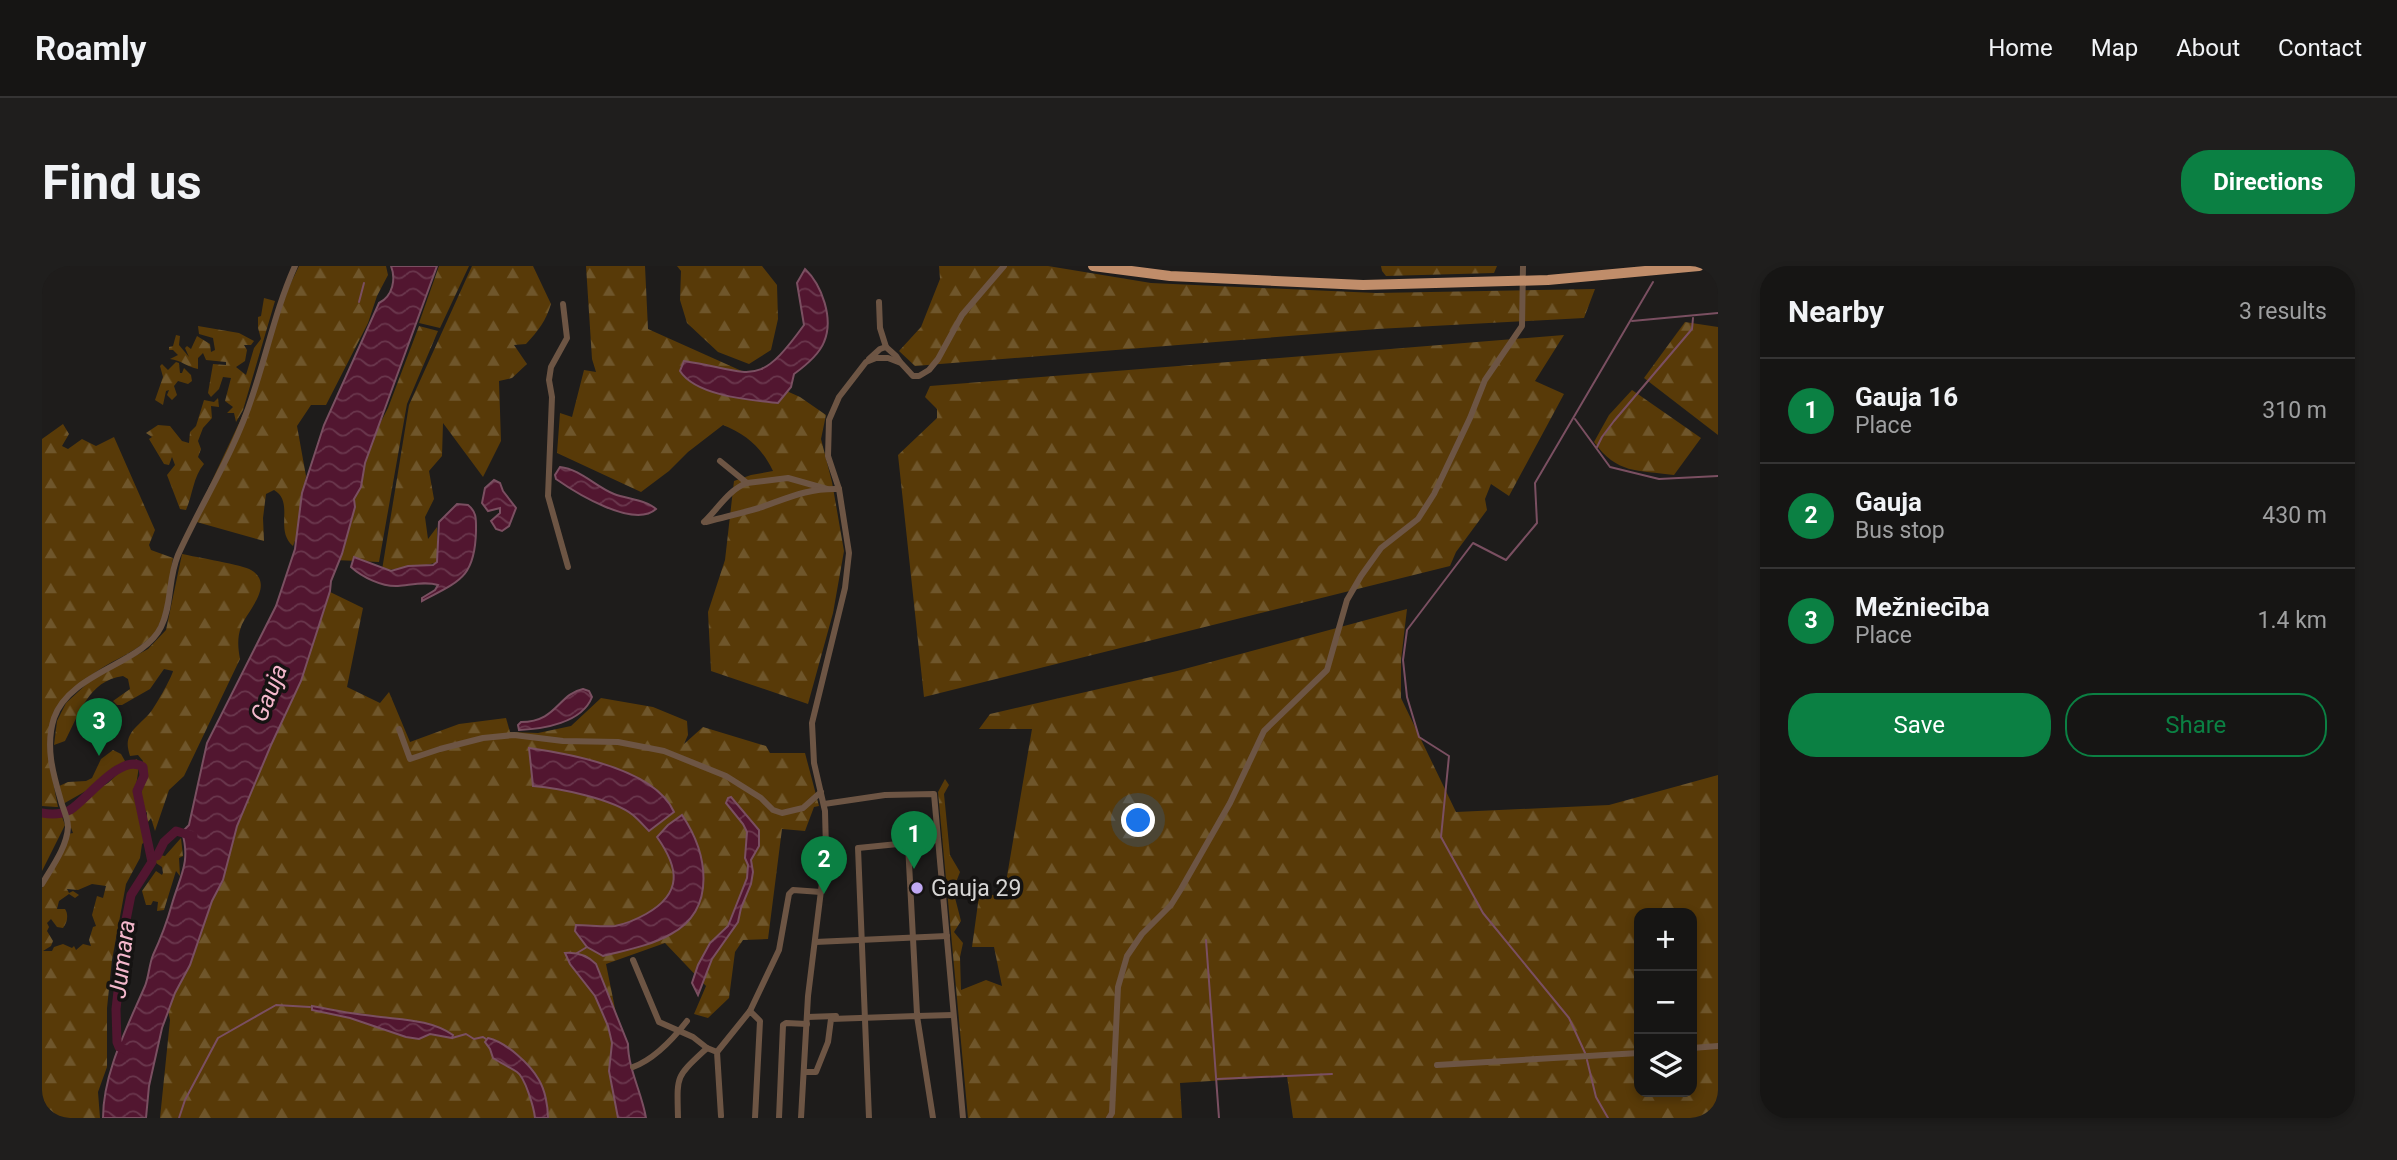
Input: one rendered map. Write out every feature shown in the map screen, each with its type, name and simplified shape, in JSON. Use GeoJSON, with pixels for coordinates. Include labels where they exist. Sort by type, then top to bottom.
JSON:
{"type":"FeatureCollection","features":[{"type":"Feature","properties":{"kind":"main road"},"geometry":{"type":"LineString","coordinates":[[1093,266],[1170,276],[1410,285],[1522,281],[1699,266]]}},
{"type":"Feature","properties":{"kind":"street"},"geometry":{"type":"LineString","coordinates":[[42,884],[64,843],[68,823],[50,756],[53,720],[66,698],[84,683],[148,643],[160,630],[166,615],[177,558],[223,469],[252,397],[281,299],[295,266]]}},
{"type":"Feature","properties":{"kind":"street"},"geometry":{"type":"LineString","coordinates":[[879,302],[880,327],[886,348],[914,376],[919,376],[929,370],[962,315],[1004,266]]}},
{"type":"Feature","properties":{"kind":"street"},"geometry":{"type":"LineString","coordinates":[[1109,1118],[1112,1112],[1118,987],[1127,956],[1142,934],[1171,905],[1181,889],[1230,803],[1264,731],[1328,670],[1347,600],[1361,576],[1381,548],[1418,519],[1434,494],[1485,380],[1522,326],[1522,266]]}},
{"type":"Feature","properties":{"kind":"street"},"geometry":{"type":"LineString","coordinates":[[563,304],[567,338],[551,367],[549,380],[552,397],[548,496],[568,567]]}},
{"type":"Feature","properties":{"kind":"street"},"geometry":{"type":"LineString","coordinates":[[801,1118],[807,1020],[826,850],[824,804],[814,763],[812,723],[849,565],[848,542],[838,489],[828,456],[830,420],[839,397],[866,362],[880,349],[886,348]]}},
{"type":"Feature","properties":{"kind":"street"},"geometry":{"type":"LineString","coordinates":[[866,362],[876,358],[888,358],[901,363]]}},
{"type":"Feature","properties":{"kind":"street"},"geometry":{"type":"LineString","coordinates":[[720,461],[747,483]]}},
{"type":"Feature","properties":{"kind":"street"},"geometry":{"type":"LineString","coordinates":[[827,489],[788,478],[747,483],[721,503],[704,522],[757,508],[803,491],[838,489]]}},
{"type":"Feature","properties":{"kind":"street"},"geometry":{"type":"LineString","coordinates":[[399,729],[410,759],[440,748],[483,738],[514,735],[563,741],[618,741],[664,751],[726,776],[761,798],[773,810],[782,813],[803,808],[821,792]]}},
{"type":"Feature","properties":{"kind":"street"},"geometry":{"type":"LineString","coordinates":[[824,804],[885,794],[934,794],[963,1118]]}},
{"type":"Feature","properties":{"kind":"street"},"geometry":{"type":"LineString","coordinates":[[869,1118],[858,849],[938,840]]}},
{"type":"Feature","properties":{"kind":"street"},"geometry":{"type":"LineString","coordinates":[[908,844],[917,1015],[933,1118]]}},
{"type":"Feature","properties":{"kind":"street"},"geometry":{"type":"LineString","coordinates":[[721,1117],[717,1052],[750,1011],[779,950],[789,894],[793,890],[821,892]]}},
{"type":"Feature","properties":{"kind":"street"},"geometry":{"type":"LineString","coordinates":[[815,942],[947,936]]}},
{"type":"Feature","properties":{"kind":"street"},"geometry":{"type":"LineString","coordinates":[[633,960],[659,1023],[717,1052]]}},
{"type":"Feature","properties":{"kind":"street"},"geometry":{"type":"LineString","coordinates":[[750,1011],[760,1021],[755,1118]]}},
{"type":"Feature","properties":{"kind":"street"},"geometry":{"type":"LineString","coordinates":[[779,1118],[783,1025],[786,1023],[864,1016],[953,1013]]}},
{"type":"Feature","properties":{"kind":"street"},"geometry":{"type":"LineString","coordinates":[[804,1072],[816,1072],[824,1058],[831,1019],[864,1016]]}},
{"type":"Feature","properties":{"kind":"street"},"geometry":{"type":"LineString","coordinates":[[633,1067],[645,1063],[687,1021]]}},
{"type":"Feature","properties":{"kind":"street"},"geometry":{"type":"LineString","coordinates":[[1697,1047],[1718,1045]]}},
{"type":"Feature","properties":{"kind":"street"},"geometry":{"type":"LineString","coordinates":[[678,1118],[678,1080],[681,1073],[707,1048]]}},
{"type":"Feature","properties":{"kind":"street"},"geometry":{"type":"LineString","coordinates":[[1437,1065],[1634,1053]]}},
{"type":"Feature","properties":{"kind":"green space"},"geometry":{"type":"Polygon","coordinates":[[[299,266],[386,266],[388,275],[368,323],[326,405],[311,405],[297,426],[306,476],[298,533],[293,546],[285,532],[283,502],[274,490],[266,494],[264,541],[193,521],[248,404],[288,289],[299,266]]]}},
{"type":"Feature","properties":{"kind":"green space"},"geometry":{"type":"Polygon","coordinates":[[[439,266],[469,266],[440,328],[419,323],[439,266]]]}},
{"type":"Feature","properties":{"kind":"green space"},"geometry":{"type":"Polygon","coordinates":[[[472,266],[533,266],[551,304],[544,321],[526,344],[514,345],[527,364],[512,378],[499,381],[501,441],[483,477],[443,423],[442,456],[429,471],[434,499],[425,517],[428,539],[437,527],[437,562],[382,570],[409,405],[472,266]]]}},
{"type":"Feature","properties":{"kind":"green space"},"geometry":{"type":"Polygon","coordinates":[[[586,266],[645,266],[648,329],[800,397],[826,415],[821,439],[832,482],[844,551],[833,613],[808,704],[711,671],[708,612],[725,560],[734,481],[773,471],[753,443],[723,425],[641,492],[557,453],[560,413],[572,417],[584,370],[596,372],[592,359],[586,266]]]}},
{"type":"Feature","properties":{"kind":"green space"},"geometry":{"type":"Polygon","coordinates":[[[677,266],[762,266],[777,285],[778,319],[771,350],[749,364],[718,352],[687,323],[680,300],[681,271],[677,266]]]}},
{"type":"Feature","properties":{"kind":"green space"},"geometry":{"type":"Polygon","coordinates":[[[939,266],[1048,266],[1151,283],[1376,293],[1595,289],[1584,318],[1377,329],[915,366],[899,351],[921,327],[940,279],[939,266]]]}},
{"type":"Feature","properties":{"kind":"green space"},"geometry":{"type":"Polygon","coordinates":[[[1381,266],[1497,266],[1494,273],[1386,276],[1381,266]]]}},
{"type":"Feature","properties":{"kind":"green space"},"geometry":{"type":"Polygon","coordinates":[[[264,298],[275,301],[243,410],[236,422],[234,413],[227,413],[233,407],[225,401],[231,378],[223,377],[219,389],[211,397],[208,393],[213,364],[226,365],[226,362],[206,360],[203,353],[198,358],[198,369],[194,368],[170,359],[178,355],[169,350],[169,347],[173,346],[176,335],[180,336],[179,345],[189,357],[185,348],[187,346],[191,349],[197,336],[210,344],[211,352],[215,350],[213,338],[199,334],[198,326],[239,333],[254,341],[251,345],[244,345],[247,350],[245,361],[236,367],[246,375],[254,348],[261,339],[258,317],[261,316],[264,298]]]}},
{"type":"Feature","properties":{"kind":"green space"},"geometry":{"type":"Polygon","coordinates":[[[1685,322],[1718,327],[1718,435],[1644,378],[1685,322]]]}},
{"type":"Feature","properties":{"kind":"green space"},"geometry":{"type":"Polygon","coordinates":[[[419,326],[438,331],[407,404],[379,562],[335,560],[370,443],[388,408],[419,326]]]}},
{"type":"Feature","properties":{"kind":"green space"},"geometry":{"type":"Polygon","coordinates":[[[1564,335],[1535,381],[1564,394],[1509,496],[1491,484],[1485,499],[1487,510],[1456,552],[1450,566],[924,697],[898,455],[937,418],[937,409],[925,397],[930,386],[1564,335]]]}},
{"type":"Feature","properties":{"kind":"green space"},"geometry":{"type":"Polygon","coordinates":[[[176,362],[179,363],[180,373],[184,368],[191,375],[192,381],[188,384],[178,381],[174,386],[177,395],[172,400],[167,395],[169,390],[166,391],[163,405],[155,400],[163,377],[160,366],[162,364],[168,370],[176,362]]]}},
{"type":"Feature","properties":{"kind":"green space"},"geometry":{"type":"Polygon","coordinates":[[[1632,390],[1701,438],[1674,475],[1629,469],[1611,460],[1594,442],[1609,415],[1632,390]]]}},
{"type":"Feature","properties":{"kind":"green space"},"geometry":{"type":"Polygon","coordinates":[[[218,398],[219,407],[211,406],[212,418],[203,428],[198,441],[201,449],[198,457],[204,464],[195,480],[186,510],[180,509],[167,475],[175,465],[172,457],[169,465],[164,464],[149,439],[152,437],[146,433],[158,425],[170,426],[182,441],[189,443],[190,432],[196,426],[204,400],[214,402],[218,398]]]}},
{"type":"Feature","properties":{"kind":"green space"},"geometry":{"type":"Polygon","coordinates":[[[63,424],[69,434],[62,446],[68,449],[82,439],[96,446],[114,437],[155,530],[149,545],[151,550],[173,558],[165,606],[156,631],[141,645],[89,677],[60,705],[53,720],[50,737],[56,807],[42,806],[42,439],[63,424]]]}},
{"type":"Feature","properties":{"kind":"green space"},"geometry":{"type":"Polygon","coordinates":[[[182,554],[247,568],[258,576],[261,583],[257,598],[240,631],[240,659],[184,776],[169,790],[155,831],[151,818],[146,825],[147,813],[141,805],[143,761],[138,755],[130,756],[128,743],[132,732],[155,706],[173,671],[164,669],[150,689],[122,705],[113,701],[130,689],[128,679],[123,676],[101,684],[86,700],[65,741],[54,745],[57,721],[66,703],[91,680],[148,649],[166,630],[182,554]]]}},
{"type":"Feature","properties":{"kind":"green space"},"geometry":{"type":"Polygon","coordinates":[[[326,590],[363,608],[347,687],[380,703],[389,692],[410,742],[459,724],[506,718],[510,732],[538,733],[571,726],[601,698],[653,707],[687,721],[688,735],[684,744],[703,727],[766,746],[770,753],[805,753],[819,806],[814,807],[805,831],[782,829],[768,939],[743,940],[735,952],[729,998],[708,1018],[694,1014],[706,986],[665,943],[606,964],[635,1107],[633,1118],[160,1118],[170,1020],[167,1005],[326,590]]]}},
{"type":"Feature","properties":{"kind":"green space"},"geometry":{"type":"Polygon","coordinates":[[[1407,609],[1401,660],[1401,698],[1456,812],[1609,805],[1718,775],[1718,1118],[1293,1118],[1287,1076],[1180,1083],[1182,1118],[968,1118],[938,792],[945,779],[949,785],[944,794],[950,855],[960,872],[953,890],[961,921],[954,932],[963,943],[960,957],[961,990],[986,980],[1002,986],[994,947],[972,947],[979,896],[1004,894],[1032,729],[979,729],[990,714],[1177,671],[1407,609]]]}},
{"type":"Feature","properties":{"kind":"green space"},"geometry":{"type":"Polygon","coordinates":[[[113,750],[121,754],[125,761],[105,780],[63,804],[57,787],[68,782],[92,778],[101,759],[113,750]]]}},
{"type":"Feature","properties":{"kind":"green space"},"geometry":{"type":"Polygon","coordinates":[[[137,759],[139,766],[136,803],[142,814],[141,823],[146,841],[142,844],[140,858],[126,884],[112,960],[107,1008],[107,1067],[98,1092],[100,1118],[42,1118],[42,888],[68,834],[73,833],[64,809],[108,783],[137,759]],[[92,884],[78,890],[67,889],[69,893],[73,891],[79,895],[75,898],[69,894],[59,901],[57,909],[65,909],[66,921],[63,928],[57,927],[51,919],[47,923],[47,931],[53,941],[51,946],[43,951],[52,951],[54,947],[63,944],[72,948],[74,946],[76,950],[83,944],[91,946],[89,940],[93,927],[96,926],[92,915],[97,896],[103,898],[106,886],[92,884]]]}},
{"type":"Feature","properties":{"kind":"green space"},"geometry":{"type":"Polygon","coordinates":[[[42,810],[60,811],[65,825],[42,871],[42,810]]]}},
{"type":"Feature","properties":{"kind":"green space"},"geometry":{"type":"Polygon","coordinates":[[[181,838],[183,856],[179,858],[180,876],[176,871],[164,910],[157,911],[158,902],[153,901],[151,905],[146,905],[142,891],[156,871],[162,875],[163,873],[162,867],[154,859],[159,855],[165,856],[181,838]]]}},
{"type":"Feature","properties":{"kind":"water"},"geometry":{"type":"Polygon","coordinates":[[[391,266],[437,266],[365,463],[342,554],[331,581],[301,681],[237,826],[223,880],[212,901],[190,965],[175,993],[162,1028],[149,1086],[146,1118],[103,1118],[112,1068],[145,986],[183,869],[185,852],[182,832],[189,825],[207,743],[276,606],[295,549],[302,493],[324,425],[379,303],[390,292],[393,282],[391,266]]]}},
{"type":"Feature","properties":{"kind":"water"},"geometry":{"type":"Polygon","coordinates":[[[805,269],[817,284],[825,303],[827,333],[819,351],[794,374],[791,387],[778,403],[711,391],[698,386],[680,371],[684,361],[753,372],[775,360],[804,325],[797,283],[805,269]]]}},
{"type":"Feature","properties":{"kind":"water"},"geometry":{"type":"Polygon","coordinates":[[[560,467],[574,471],[607,491],[656,509],[646,514],[634,515],[605,507],[556,479],[555,475],[560,467]]]}},
{"type":"Feature","properties":{"kind":"water"},"geometry":{"type":"Polygon","coordinates":[[[494,480],[500,483],[516,508],[509,526],[502,531],[496,529],[491,521],[500,513],[500,508],[488,511],[482,503],[485,488],[494,480]]]}},
{"type":"Feature","properties":{"kind":"water"},"geometry":{"type":"Polygon","coordinates":[[[457,504],[468,505],[474,513],[475,546],[463,576],[446,588],[422,601],[422,598],[438,585],[385,585],[366,578],[351,567],[354,557],[391,571],[408,566],[433,565],[437,562],[439,522],[457,504]]]}},
{"type":"Feature","properties":{"kind":"water"},"geometry":{"type":"Polygon","coordinates":[[[583,689],[589,691],[592,697],[587,706],[571,719],[550,726],[519,730],[518,725],[521,722],[542,718],[568,696],[583,689]]]}},
{"type":"Feature","properties":{"kind":"water"},"geometry":{"type":"Polygon","coordinates":[[[529,748],[567,754],[631,774],[664,797],[674,812],[649,831],[633,815],[613,804],[571,792],[533,786],[529,748]]]}},
{"type":"Feature","properties":{"kind":"water"},"geometry":{"type":"Polygon","coordinates":[[[731,797],[759,830],[759,846],[751,860],[751,884],[738,922],[712,959],[698,995],[692,983],[698,965],[710,943],[728,926],[747,878],[747,832],[726,803],[731,797]]]}},
{"type":"Feature","properties":{"kind":"water"},"geometry":{"type":"Polygon","coordinates":[[[682,815],[691,830],[702,862],[702,895],[696,910],[686,923],[671,934],[646,945],[603,956],[587,947],[575,931],[576,925],[623,924],[658,906],[672,889],[673,869],[657,837],[682,815]]]}},
{"type":"Feature","properties":{"kind":"water"},"geometry":{"type":"Polygon","coordinates":[[[565,953],[582,955],[596,964],[628,1044],[630,1063],[646,1118],[618,1118],[609,1071],[612,1043],[608,1026],[595,996],[570,964],[565,953]]]}},
{"type":"Feature","properties":{"kind":"water"},"geometry":{"type":"Polygon","coordinates":[[[312,1006],[425,1023],[453,1035],[452,1038],[430,1034],[419,1039],[406,1037],[350,1018],[312,1010],[312,1006]]]}},
{"type":"Feature","properties":{"kind":"water"},"geometry":{"type":"Polygon","coordinates":[[[488,1038],[510,1049],[535,1074],[547,1103],[548,1118],[535,1118],[523,1080],[517,1072],[493,1058],[485,1042],[488,1038]]]}},
{"type":"Feature","properties":{"kind":"waterway"},"geometry":{"type":"LineString","coordinates":[[1586,1055],[1569,1018],[1483,913],[1441,837],[1449,756],[1419,737],[1407,697],[1403,660],[1407,630],[1473,543],[1506,560],[1537,523],[1535,483],[1653,282]]}},
{"type":"Feature","properties":{"kind":"waterway"},"geometry":{"type":"LineString","coordinates":[[359,302],[364,283]]}},
{"type":"Feature","properties":{"kind":"waterway"},"geometry":{"type":"LineString","coordinates":[[1632,321],[1718,313]]}},
{"type":"Feature","properties":{"kind":"waterway"},"geometry":{"type":"LineString","coordinates":[[1597,447],[1614,421],[1692,329],[1693,318]]}},
{"type":"Feature","properties":{"kind":"waterway"},"geometry":{"type":"LineString","coordinates":[[1575,419],[1610,467],[1659,479],[1718,476]]}},
{"type":"Feature","properties":{"kind":"waterway","name":"Jumara"},"geometry":{"type":"LineString","coordinates":[[42,813],[56,814],[70,810],[115,771],[134,764],[143,767],[144,776],[137,791],[152,862],[131,895],[116,1009],[117,1042],[119,1047],[128,1051]]}},
{"type":"Feature","properties":{"kind":"waterway","name":"Jumara"},"geometry":{"type":"LineString","coordinates":[[152,856],[157,856],[164,842],[176,831],[193,836]]}},
{"type":"Feature","properties":{"kind":"waterway"},"geometry":{"type":"LineString","coordinates":[[1206,940],[1219,1118]]}},
{"type":"Feature","properties":{"kind":"waterway"},"geometry":{"type":"LineString","coordinates":[[577,953],[587,947]]}},
{"type":"Feature","properties":{"kind":"waterway"},"geometry":{"type":"LineString","coordinates":[[179,1118],[185,1100],[218,1038],[276,1005],[310,1007]]}},
{"type":"Feature","properties":{"kind":"waterway"},"geometry":{"type":"LineString","coordinates":[[452,1038],[466,1034],[474,1039],[486,1039]]}},
{"type":"Feature","properties":{"kind":"waterway"},"geometry":{"type":"LineString","coordinates":[[1587,1060],[1596,1097],[1608,1118]]}},
{"type":"Feature","properties":{"kind":"waterway"},"geometry":{"type":"LineString","coordinates":[[1217,1079],[1332,1074]]}},
{"type":"Feature","properties":{"kind":"place","name":"Mežniecība"},"geometry":{"type":"Point","coordinates":[99,756]}},
{"type":"Feature","properties":{"kind":"place","name":"Gauja 16"},"geometry":{"type":"Point","coordinates":[914,869]}},
{"type":"Feature","properties":{"kind":"place","name":"Gauja 29"},"geometry":{"type":"Point","coordinates":[917,888]}},
{"type":"Feature","properties":{"kind":"place","name":"Gauja"},"geometry":{"type":"Point","coordinates":[824,894]}}]}
